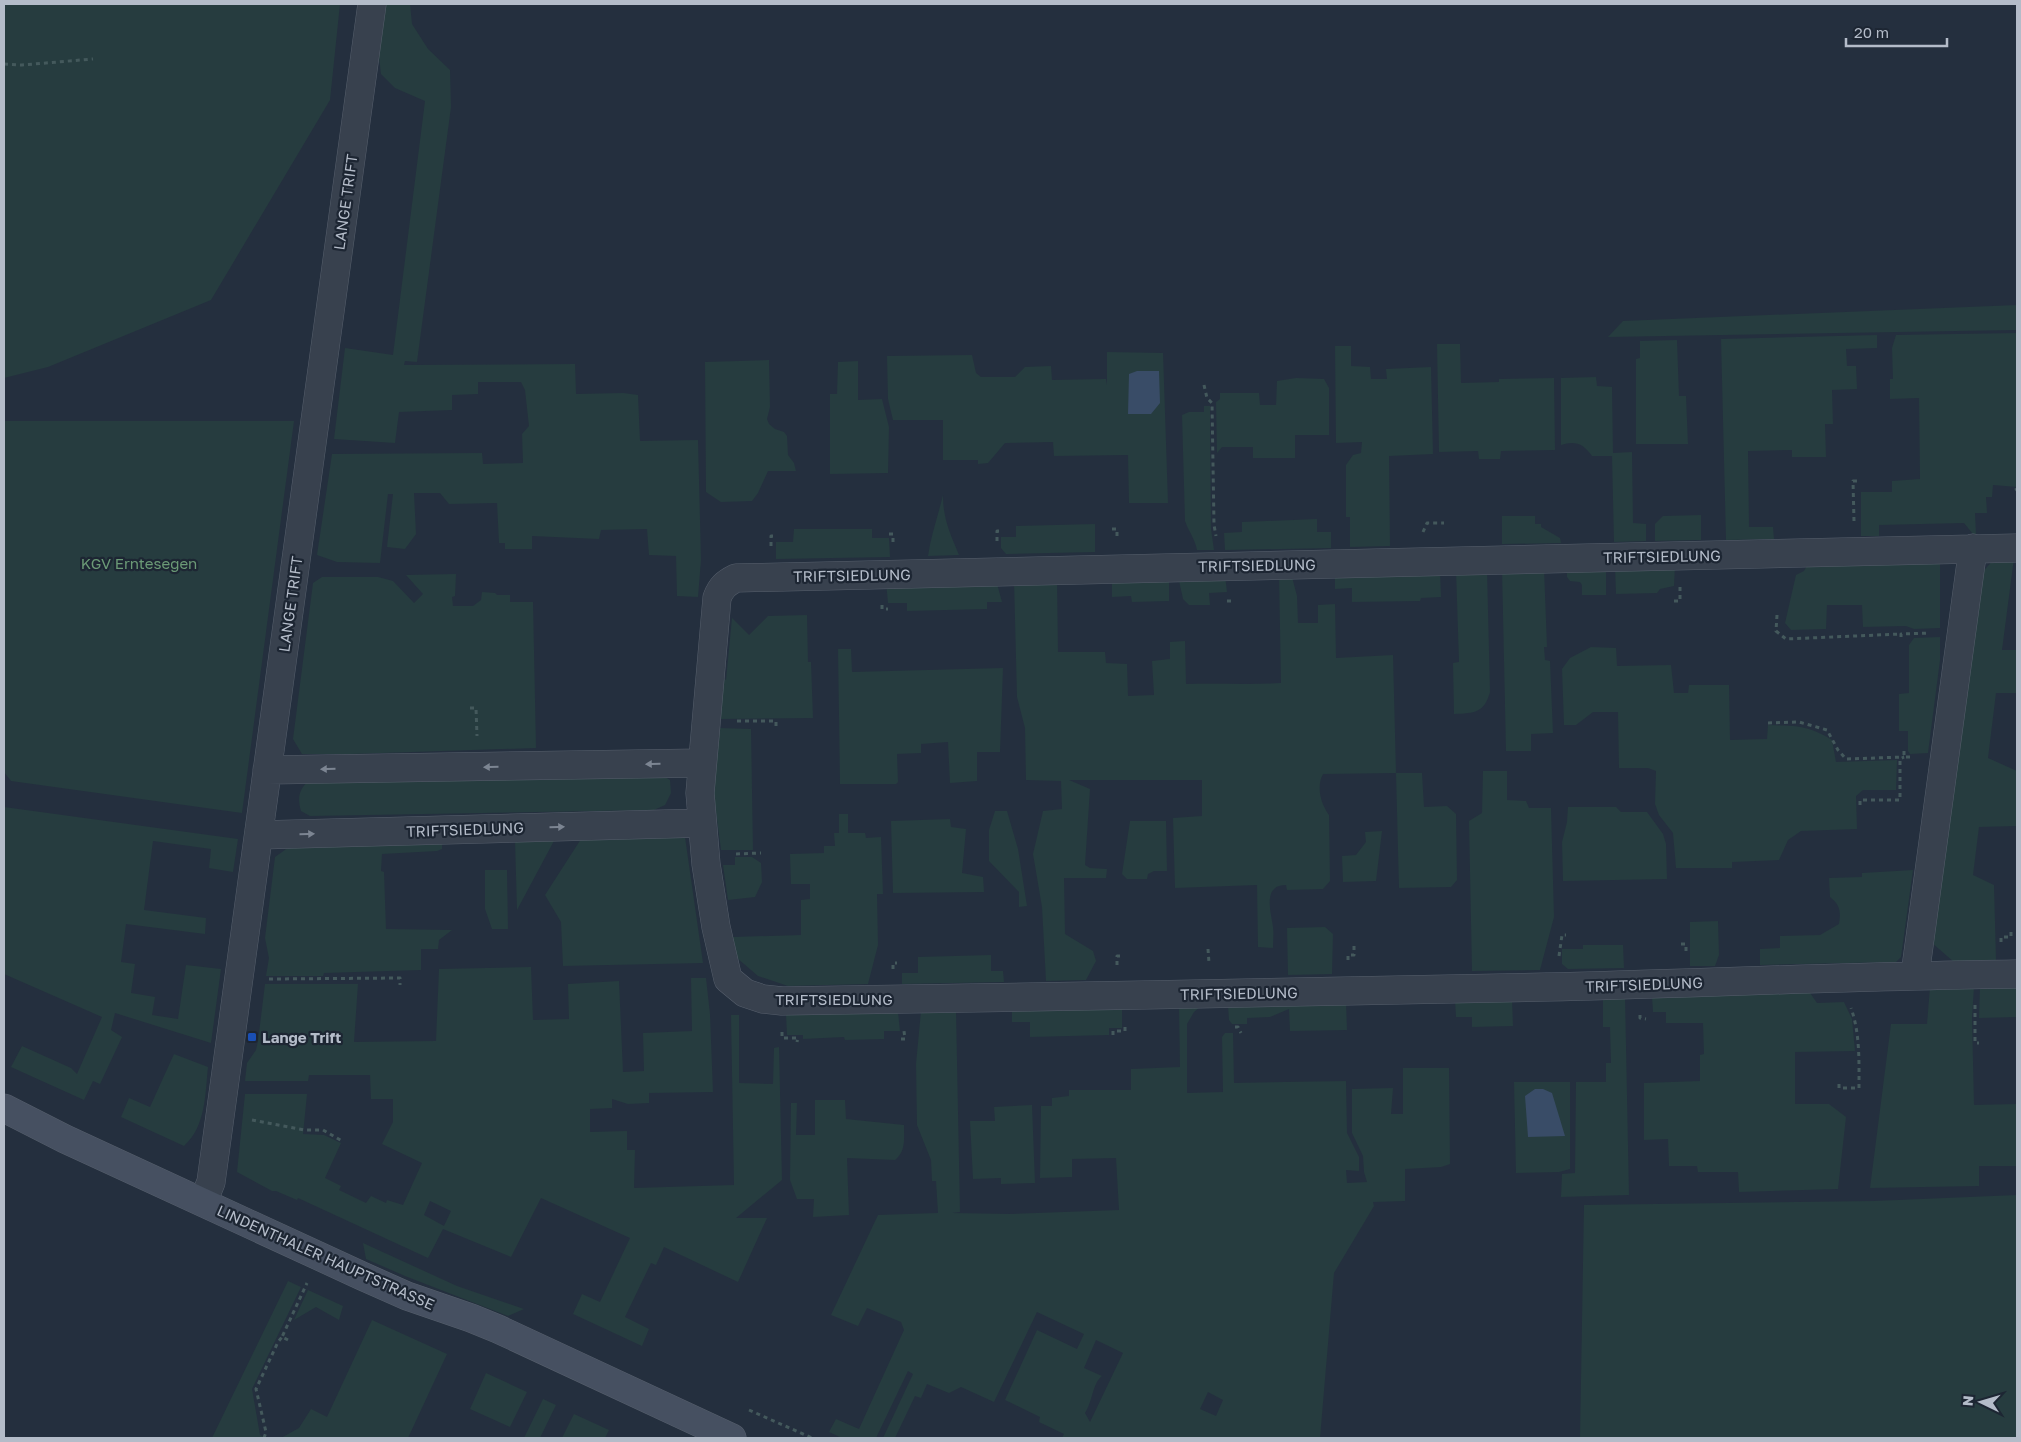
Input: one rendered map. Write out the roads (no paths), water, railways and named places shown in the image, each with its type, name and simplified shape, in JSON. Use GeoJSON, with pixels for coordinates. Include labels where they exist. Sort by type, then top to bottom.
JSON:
{"type":"FeatureCollection","features":[{"type":"Feature","properties":{"kind":"street","name":"LANGE TRIFT"},"geometry":{"type":"LineString","coordinates":[[203,1202],[211,1182],[372,4]]}},
{"type":"Feature","properties":{"kind":"street"},"geometry":{"type":"LineString","coordinates":[[1915,975],[1973,548]]}},
{"type":"Feature","properties":{"kind":"street","name":"TRIFTSIEDLUNG"},"geometry":{"type":"LineString","coordinates":[[2017,548],[736,578],[727,582],[720,589],[717,598],[702,763],[702,823],[706,864],[716,927],[728,979],[745,993],[763,999],[782,1001],[1257,993],[1574,986],[1915,975],[2017,974]]}},
{"type":"Feature","properties":{"kind":"street"},"geometry":{"type":"LineString","coordinates":[[267,770],[702,763]]}},
{"type":"Feature","properties":{"kind":"street","name":"TRIFTSIEDLUNG"},"geometry":{"type":"LineString","coordinates":[[259,835],[702,823]]}},
{"type":"Feature","properties":{"kind":"street","name":"LINDENTHALER HAUPTSTRASSE"},"geometry":{"type":"LineString","coordinates":[[4,1108],[65,1139],[407,1296],[498,1329],[732,1438]]}},
{"type":"Feature","properties":{"kind":"water"},"geometry":{"type":"Polygon","coordinates":[[[1137,371],[1159,371],[1160,403],[1151,414],[1128,414],[1129,374],[1137,371]]]}},
{"type":"Feature","properties":{"kind":"water"},"geometry":{"type":"Polygon","coordinates":[[[1535,1089],[1543,1089],[1552,1093],[1565,1136],[1528,1137],[1525,1096],[1535,1089]]]}},
{"type":"Feature","properties":{"kind":"place","name":"Lange Trift"},"geometry":{"type":"Point","coordinates":[252,1037]}},
{"type":"Feature","properties":{"kind":"park label","name":"KGV Erntesegen"},"geometry":{"type":"Point","coordinates":[139,563]}}]}
